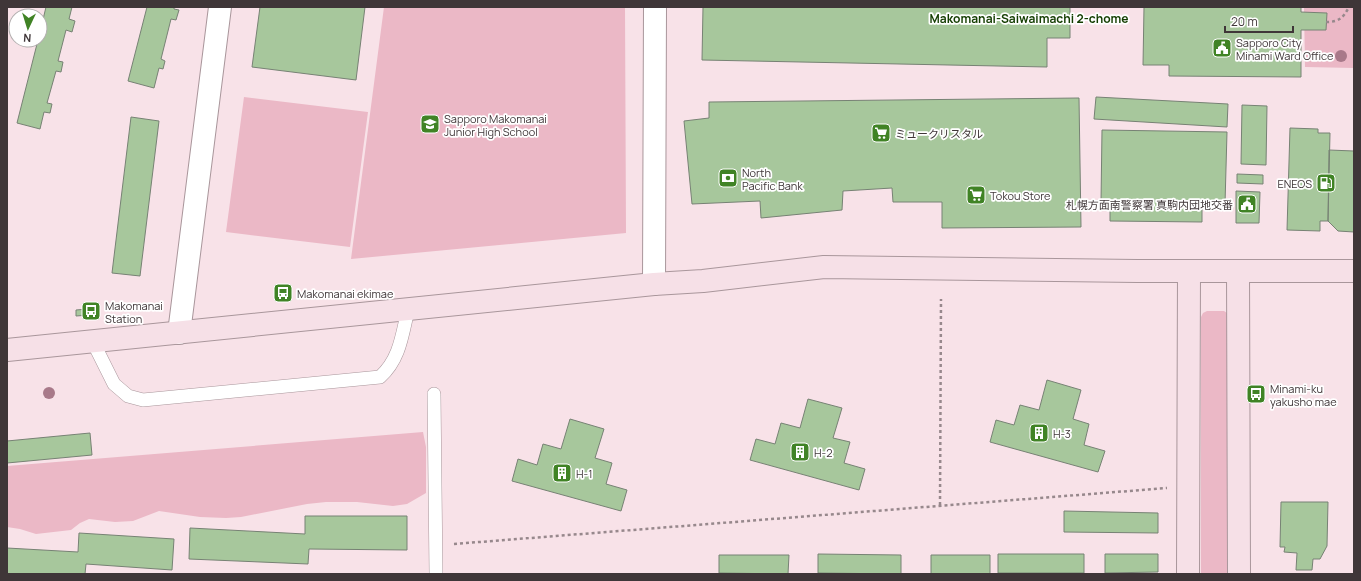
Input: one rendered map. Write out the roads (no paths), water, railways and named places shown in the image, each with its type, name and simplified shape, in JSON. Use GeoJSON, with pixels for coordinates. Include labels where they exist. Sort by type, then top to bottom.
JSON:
{"type":"FeatureCollection","features":[{"type":"Feature","properties":{"kind":"street"},"geometry":{"type":"LineString","coordinates":[[179,333],[220,7]]}},
{"type":"Feature","properties":{"kind":"street"},"geometry":{"type":"LineString","coordinates":[[654,284],[655,7]]}},
{"type":"Feature","properties":{"kind":"street"},"geometry":{"type":"LineString","coordinates":[[7,350],[654,284],[703,281],[824,267],[1189,271],[1354,271]]}},
{"type":"Feature","properties":{"kind":"street"},"geometry":{"type":"LineString","coordinates":[[1188,574],[1189,271]]}},
{"type":"Feature","properties":{"kind":"street"},"geometry":{"type":"LineString","coordinates":[[1238,271],[1238,574]]}},
{"type":"Feature","properties":{"kind":"lane"},"geometry":{"type":"LineString","coordinates":[[93,342],[114,384],[128,396],[144,400],[380,377],[389,369],[397,355],[408,310]]}},
{"type":"Feature","properties":{"kind":"lane"},"geometry":{"type":"LineString","coordinates":[[434,394],[436,574]]}},
{"type":"Feature","properties":{"kind":"place","name":"Sapporo City Minami Ward Office"},"geometry":{"type":"Point","coordinates":[1222,48]}},
{"type":"Feature","properties":{"kind":"place","name":"Sapporo Makomanai Junior High School"},"geometry":{"type":"Point","coordinates":[430,124]}},
{"type":"Feature","properties":{"kind":"place","name":"ミュークリスタル"},"geometry":{"type":"Point","coordinates":[881,133]}},
{"type":"Feature","properties":{"kind":"place","name":"North Pacific Bank"},"geometry":{"type":"Point","coordinates":[728,178]}},
{"type":"Feature","properties":{"kind":"place","name":"ENEOS"},"geometry":{"type":"Point","coordinates":[1326,183]}},
{"type":"Feature","properties":{"kind":"place","name":"Tokou Store"},"geometry":{"type":"Point","coordinates":[976,195]}},
{"type":"Feature","properties":{"kind":"place","name":"札幌方面南警察署 真駒内団地交番"},"geometry":{"type":"Point","coordinates":[1247,204]}},
{"type":"Feature","properties":{"kind":"place","name":"Makomanai ekimae"},"geometry":{"type":"Point","coordinates":[283,293]}},
{"type":"Feature","properties":{"kind":"place","name":"Makomanai Station"},"geometry":{"type":"Point","coordinates":[91,311]}},
{"type":"Feature","properties":{"kind":"place","name":"Minami-ku yakusho mae"},"geometry":{"type":"Point","coordinates":[1256,394]}},
{"type":"Feature","properties":{"kind":"place","name":"H-3"},"geometry":{"type":"Point","coordinates":[1039,433]}},
{"type":"Feature","properties":{"kind":"place","name":"H-2"},"geometry":{"type":"Point","coordinates":[800,452]}},
{"type":"Feature","properties":{"kind":"place","name":"H-1"},"geometry":{"type":"Point","coordinates":[562,473]}},
{"type":"Feature","properties":{"kind":"district","name":"Makomanai-Saiwaimachi 2-chome"},"geometry":{"type":"Point","coordinates":[1029,18]}}]}
